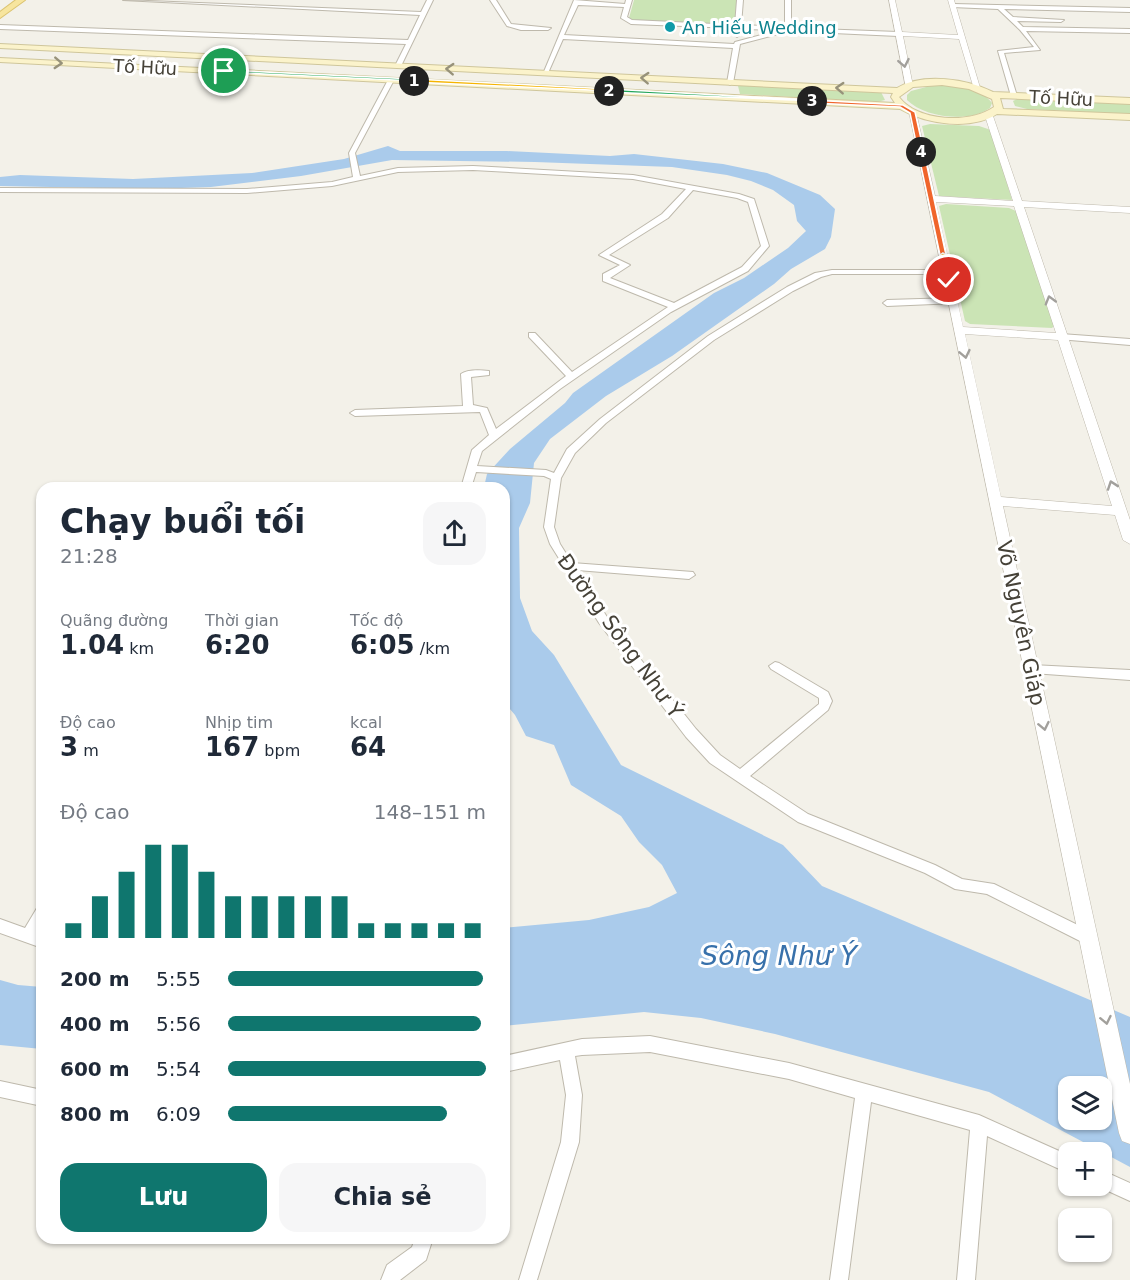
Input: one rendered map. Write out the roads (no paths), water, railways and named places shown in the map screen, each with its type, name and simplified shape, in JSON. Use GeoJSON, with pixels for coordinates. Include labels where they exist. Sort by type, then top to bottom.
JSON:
{"type":"FeatureCollection","features":[{"type":"Feature","properties":{"kind":"main road"},"geometry":{"type":"LineString","coordinates":[[0,7],[9,0]]}},
{"type":"Feature","properties":{"kind":"main road"},"geometry":{"type":"LineString","coordinates":[[0,16],[21,0]]}},
{"type":"Feature","properties":{"kind":"main road","name":"Tố Hữu"},"geometry":{"type":"LineString","coordinates":[[0,46],[898,91]]}},
{"type":"Feature","properties":{"kind":"main road"},"geometry":{"type":"LineString","coordinates":[[224,71],[237,58]]}},
{"type":"Feature","properties":{"kind":"main road","name":"Tố Hữu"},"geometry":{"type":"LineString","coordinates":[[0,60],[729,97],[907,109],[952,120],[993,113],[1130,117]]}},
{"type":"Feature","properties":{"kind":"main road"},"geometry":{"type":"LineString","coordinates":[[540,87],[545,74]]}},
{"type":"Feature","properties":{"kind":"main road"},"geometry":{"type":"LineString","coordinates":[[907,109],[896,100],[898,91],[909,86],[942,82],[978,89],[992,95],[999,105],[993,113]]}},
{"type":"Feature","properties":{"kind":"main road"},"geometry":{"type":"LineString","coordinates":[[729,97],[730,83]]}},
{"type":"Feature","properties":{"kind":"main road","name":"Tố Hữu"},"geometry":{"type":"LineString","coordinates":[[992,95],[1130,101]]}},
{"type":"Feature","properties":{"kind":"street"},"geometry":{"type":"LineString","coordinates":[[126,0],[339,7],[424,14]]}},
{"type":"Feature","properties":{"kind":"street"},"geometry":{"type":"LineString","coordinates":[[285,7],[292,0]]}},
{"type":"Feature","properties":{"kind":"street"},"geometry":{"type":"LineString","coordinates":[[398,66],[430,0]]}},
{"type":"Feature","properties":{"kind":"street"},"geometry":{"type":"LineString","coordinates":[[493,0],[509,25],[521,28],[548,28]]}},
{"type":"Feature","properties":{"kind":"street"},"geometry":{"type":"LineString","coordinates":[[730,83],[740,0]]}},
{"type":"Feature","properties":{"kind":"street"},"geometry":{"type":"LineString","coordinates":[[788,0],[788,30]]}},
{"type":"Feature","properties":{"kind":"street"},"geometry":{"type":"LineString","coordinates":[[892,0],[909,86]]}},
{"type":"Feature","properties":{"kind":"street"},"geometry":{"type":"LineString","coordinates":[[1026,0],[1038,8]]}},
{"type":"Feature","properties":{"kind":"street"},"geometry":{"type":"LineString","coordinates":[[545,74],[576,1],[629,3],[625,20],[615,40]]}},
{"type":"Feature","properties":{"kind":"street"},"geometry":{"type":"LineString","coordinates":[[978,89],[952,3],[999,7],[1130,10]]}},
{"type":"Feature","properties":{"kind":"street"},"geometry":{"type":"LineString","coordinates":[[1093,3],[1098,9]]}},
{"type":"Feature","properties":{"kind":"street"},"geometry":{"type":"LineString","coordinates":[[999,7],[1022,29],[1038,50],[1001,51],[1014,96]]}},
{"type":"Feature","properties":{"kind":"street"},"geometry":{"type":"LineString","coordinates":[[1012,19],[1061,20]]}},
{"type":"Feature","properties":{"kind":"street"},"geometry":{"type":"LineString","coordinates":[[625,20],[963,37]]}},
{"type":"Feature","properties":{"kind":"street"},"geometry":{"type":"LineString","coordinates":[[0,27],[411,42]]}},
{"type":"Feature","properties":{"kind":"street"},"geometry":{"type":"LineString","coordinates":[[1022,29],[1130,31]]}},
{"type":"Feature","properties":{"kind":"street"},"geometry":{"type":"LineString","coordinates":[[561,37],[736,44],[788,30]]}},
{"type":"Feature","properties":{"kind":"street"},"geometry":{"type":"LineString","coordinates":[[355,175],[352,153],[391,80]]}},
{"type":"Feature","properties":{"kind":"street","name":"Võ Nguyên Giáp"},"geometry":{"type":"LineString","coordinates":[[907,109],[931,199],[954,301],[1130,1133]]}},
{"type":"Feature","properties":{"kind":"street"},"geometry":{"type":"LineString","coordinates":[[993,113],[1061,337],[1125,511],[1130,540]]}},
{"type":"Feature","properties":{"kind":"street"},"geometry":{"type":"LineString","coordinates":[[0,190],[222,192],[316,186],[355,175],[406,170],[473,168],[626,176],[739,196],[751,201],[765,246],[762,251],[738,274],[674,306],[572,377],[494,436],[477,450],[475,468],[469,482]]}},
{"type":"Feature","properties":{"kind":"street"},"geometry":{"type":"LineString","coordinates":[[674,306],[606,279],[606,276],[626,265],[603,255],[665,216],[692,188]]}},
{"type":"Feature","properties":{"kind":"street"},"geometry":{"type":"LineString","coordinates":[[931,199],[1130,210]]}},
{"type":"Feature","properties":{"kind":"street","name":"Đường Sông Như Ý"},"geometry":{"type":"LineString","coordinates":[[947,272],[832,272],[818,275],[790,289],[711,338],[603,421],[571,452],[551,476],[549,527],[555,544],[603,620],[691,733],[716,759],[804,818],[930,869],[960,885],[989,888],[1089,938]]}},
{"type":"Feature","properties":{"kind":"street"},"geometry":{"type":"LineString","coordinates":[[887,303],[954,301]]}},
{"type":"Feature","properties":{"kind":"street"},"geometry":{"type":"LineString","coordinates":[[960,330],[1130,342]]}},
{"type":"Feature","properties":{"kind":"street"},"geometry":{"type":"LineString","coordinates":[[532,335],[572,377]]}},
{"type":"Feature","properties":{"kind":"street"},"geometry":{"type":"LineString","coordinates":[[468,408],[466,374],[486,373]]}},
{"type":"Feature","properties":{"kind":"street"},"geometry":{"type":"LineString","coordinates":[[355,413],[468,408],[484,410],[494,436]]}},
{"type":"Feature","properties":{"kind":"street"},"geometry":{"type":"LineString","coordinates":[[475,468],[551,476]]}},
{"type":"Feature","properties":{"kind":"street"},"geometry":{"type":"LineString","coordinates":[[995,501],[1125,511]]}},
{"type":"Feature","properties":{"kind":"street"},"geometry":{"type":"LineString","coordinates":[[568,566],[689,576]]}},
{"type":"Feature","properties":{"kind":"street"},"geometry":{"type":"LineString","coordinates":[[741,776],[824,707],[826,701],[824,695],[775,666]]}},
{"type":"Feature","properties":{"kind":"street"},"geometry":{"type":"LineString","coordinates":[[1032,669],[1130,675]]}},
{"type":"Feature","properties":{"kind":"street"},"geometry":{"type":"LineString","coordinates":[[0,926],[35,938]]}},
{"type":"Feature","properties":{"kind":"street"},"geometry":{"type":"LineString","coordinates":[[510,1063],[582,1047],[650,1044],[789,1071],[979,1124],[1058,1160]]}},
{"type":"Feature","properties":{"kind":"street"},"geometry":{"type":"LineString","coordinates":[[528,1280],[570,1142],[574,1095],[566,1050]]}},
{"type":"Feature","properties":{"kind":"street"},"geometry":{"type":"LineString","coordinates":[[0,1089],[36,1097]]}},
{"type":"Feature","properties":{"kind":"street"},"geometry":{"type":"LineString","coordinates":[[838,1280],[864,1092]]}},
{"type":"Feature","properties":{"kind":"street"},"geometry":{"type":"LineString","coordinates":[[966,1280],[979,1124]]}},
{"type":"Feature","properties":{"kind":"street"},"geometry":{"type":"LineString","coordinates":[[1112,1184],[1130,1192]]}},
{"type":"Feature","properties":{"kind":"street"},"geometry":{"type":"LineString","coordinates":[[390,1280],[394,1272],[419,1253],[422,1244]]}},
{"type":"Feature","properties":{"kind":"water","name":"Sông Như Ý"},"geometry":{"type":"Polygon","coordinates":[[[388,146],[400,151],[507,151],[610,156],[634,154],[723,164],[767,173],[820,195],[835,209],[831,237],[825,249],[791,269],[774,284],[672,356],[606,396],[550,439],[534,463],[530,503],[519,528],[520,598],[532,631],[554,655],[621,765],[783,845],[822,886],[1130,1017],[1130,1167],[1112,1157],[1112,1142],[1083,1142],[1060,1130],[1112,1130],[1112,1076],[1058,1076],[1058,1129],[989,1092],[775,1034],[701,1018],[644,1012],[510,1025],[510,927],[589,920],[649,907],[677,893],[662,865],[639,842],[621,816],[571,785],[554,745],[526,736],[510,709],[510,482],[485,482],[487,474],[510,449],[565,403],[573,393],[714,293],[744,278],[788,248],[806,231],[797,221],[794,205],[773,190],[727,175],[672,167],[535,162],[392,160],[301,176],[211,187],[152,189],[0,186],[0,177],[20,175],[133,179],[252,173],[344,159],[388,146]]]}},
{"type":"Feature","properties":{"kind":"water"},"geometry":{"type":"Polygon","coordinates":[[[0,980],[36,986],[36,1048],[0,1045],[0,980]]]}},
{"type":"Feature","properties":{"kind":"place","name":"An Hiếu Wedding"},"geometry":{"type":"Point","coordinates":[670,27]}}]}
